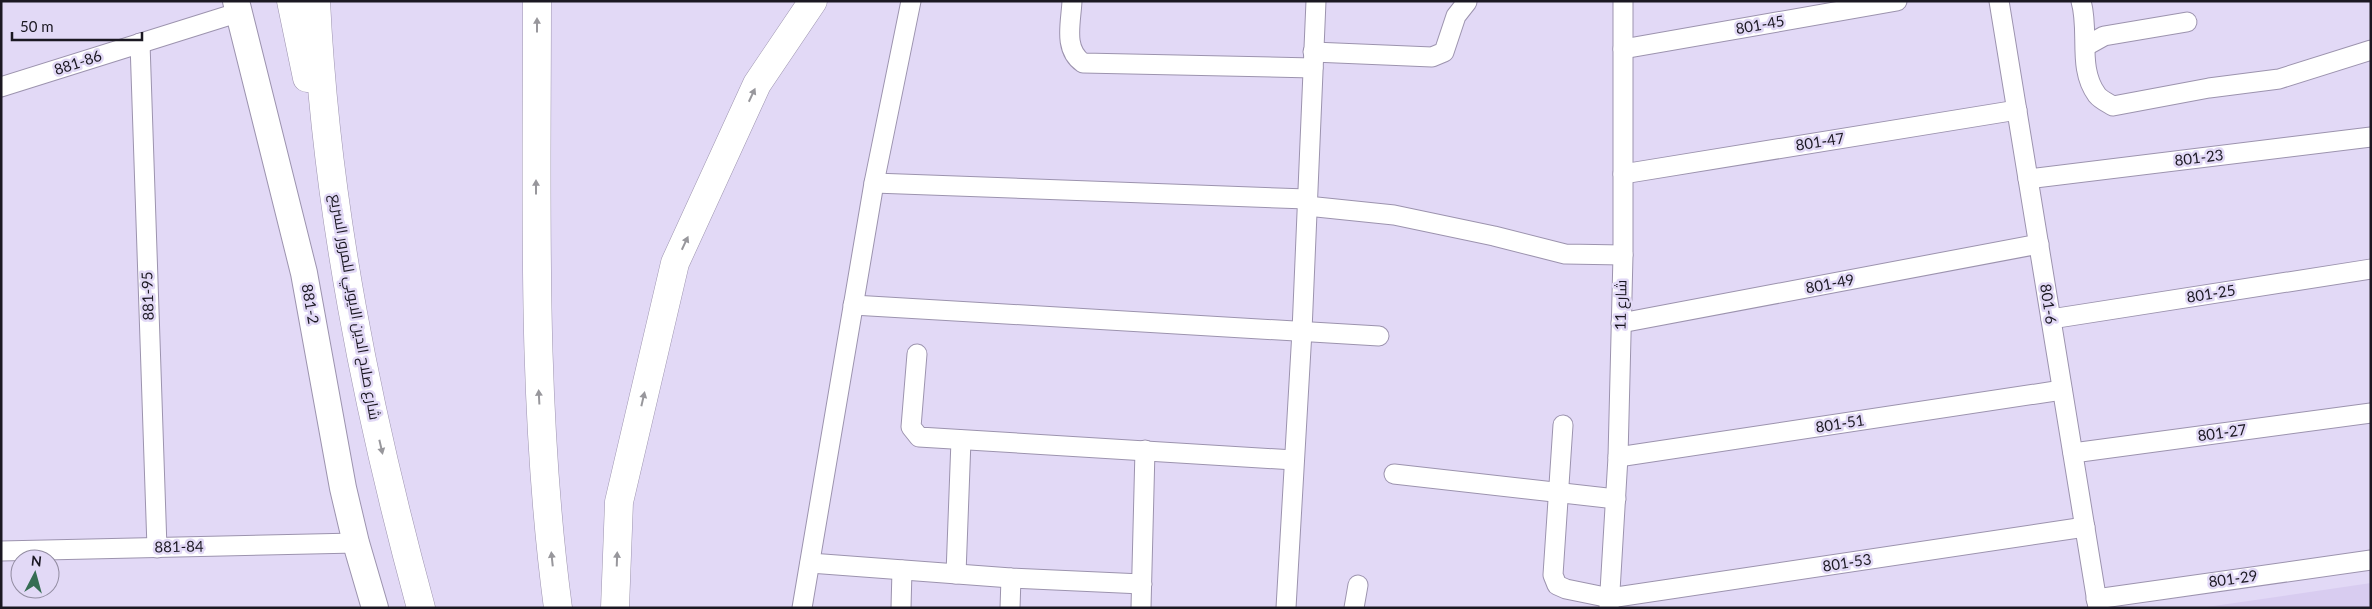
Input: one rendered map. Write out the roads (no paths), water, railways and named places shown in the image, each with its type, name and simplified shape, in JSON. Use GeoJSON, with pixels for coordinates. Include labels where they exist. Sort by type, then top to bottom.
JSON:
{"type":"FeatureCollection","features":[{"type":"Feature","properties":{"kind":"highway"},"geometry":{"type":"LineString","coordinates":[[291,1],[338,225]]}},
{"type":"Feature","properties":{"kind":"highway","name":"شارع صلاح الدين الايوبي للمرور السريع"},"geometry":{"type":"LineString","coordinates":[[316,1],[321,80],[338,225],[370,400],[421,608]]}},
{"type":"Feature","properties":{"kind":"highway"},"geometry":{"type":"LineString","coordinates":[[537,1],[536,236],[541,442],[558,608]]}},
{"type":"Feature","properties":{"kind":"highway"},"geometry":{"type":"LineString","coordinates":[[615,608],[619,502],[675,263],[757,84],[813,1]]}},
{"type":"Feature","properties":{"kind":"street"},"geometry":{"type":"LineString","coordinates":[[802,608],[874,183],[911,1]]}},
{"type":"Feature","properties":{"kind":"street"},"geometry":{"type":"LineString","coordinates":[[1072,1],[1070,48],[1075,57],[1083,62],[1432,57],[1444,52],[1456,16],[1467,2]]}},
{"type":"Feature","properties":{"kind":"street"},"geometry":{"type":"LineString","coordinates":[[1286,608],[1302,331],[1316,1]]}},
{"type":"Feature","properties":{"kind":"street","name":"شارع 11"},"geometry":{"type":"LineString","coordinates":[[1609,603],[1618,457],[1623,255],[1623,1]]}},
{"type":"Feature","properties":{"kind":"street","name":"801-45"},"geometry":{"type":"LineString","coordinates":[[1623,49],[1897,1]]}},
{"type":"Feature","properties":{"kind":"street","name":"801-6"},"geometry":{"type":"LineString","coordinates":[[1999,1],[2097,603]]}},
{"type":"Feature","properties":{"kind":"street"},"geometry":{"type":"LineString","coordinates":[[2082,1],[2086,18],[2087,75],[2098,96],[2113,106],[2209,88],[2279,79],[2371,50]]}},
{"type":"Feature","properties":{"kind":"street","name":"881-86"},"geometry":{"type":"LineString","coordinates":[[1,87],[140,43],[238,7]]}},
{"type":"Feature","properties":{"kind":"street","name":"881-2"},"geometry":{"type":"LineString","coordinates":[[238,7],[304,273],[332,429],[356,543],[375,608]]}},
{"type":"Feature","properties":{"kind":"street"},"geometry":{"type":"LineString","coordinates":[[2086,46],[2104,36],[2186,22]]}},
{"type":"Feature","properties":{"kind":"street","name":"881-95"},"geometry":{"type":"LineString","coordinates":[[140,43],[157,548]]}},
{"type":"Feature","properties":{"kind":"street","name":"801-47"},"geometry":{"type":"LineString","coordinates":[[1623,174],[2017,110]]}},
{"type":"Feature","properties":{"kind":"street","name":"801-23"},"geometry":{"type":"LineString","coordinates":[[2028,179],[2371,137]]}},
{"type":"Feature","properties":{"kind":"street"},"geometry":{"type":"LineString","coordinates":[[874,183],[1307,203],[1394,215],[1494,236],[1565,254],[1623,255]]}},
{"type":"Feature","properties":{"kind":"street","name":"801-49"},"geometry":{"type":"LineString","coordinates":[[1621,323],[2039,244]]}},
{"type":"Feature","properties":{"kind":"street","name":"801-25"},"geometry":{"type":"LineString","coordinates":[[2051,320],[2371,269]]}},
{"type":"Feature","properties":{"kind":"street"},"geometry":{"type":"LineString","coordinates":[[854,305],[1378,336]]}},
{"type":"Feature","properties":{"kind":"street"},"geometry":{"type":"LineString","coordinates":[[917,354],[912,423],[913,432],[919,437],[1294,460]]}},
{"type":"Feature","properties":{"kind":"street","name":"801-51"},"geometry":{"type":"LineString","coordinates":[[1618,457],[2062,390]]}},
{"type":"Feature","properties":{"kind":"street","name":"801-27"},"geometry":{"type":"LineString","coordinates":[[2073,454],[2371,413]]}},
{"type":"Feature","properties":{"kind":"street"},"geometry":{"type":"LineString","coordinates":[[1559,492],[1563,425]]}},
{"type":"Feature","properties":{"kind":"street"},"geometry":{"type":"LineString","coordinates":[[956,574],[961,440]]}},
{"type":"Feature","properties":{"kind":"street"},"geometry":{"type":"LineString","coordinates":[[1141,608],[1145,450]]}},
{"type":"Feature","properties":{"kind":"street"},"geometry":{"type":"LineString","coordinates":[[1394,474],[1616,499]]}},
{"type":"Feature","properties":{"kind":"street","name":"801-53"},"geometry":{"type":"LineString","coordinates":[[1559,492],[1553,575],[1557,585],[1566,590],[1609,603],[2085,527]]}},
{"type":"Feature","properties":{"kind":"street","name":"881-84"},"geometry":{"type":"LineString","coordinates":[[1,551],[356,543]]}},
{"type":"Feature","properties":{"kind":"street","name":"801-29"},"geometry":{"type":"LineString","coordinates":[[2097,603],[2371,560]]}},
{"type":"Feature","properties":{"kind":"street"},"geometry":{"type":"LineString","coordinates":[[810,563],[1011,578],[1142,584]]}},
{"type":"Feature","properties":{"kind":"street"},"geometry":{"type":"LineString","coordinates":[[901,608],[902,570]]}},
{"type":"Feature","properties":{"kind":"street"},"geometry":{"type":"LineString","coordinates":[[1010,608],[1011,578]]}},
{"type":"Feature","properties":{"kind":"street"},"geometry":{"type":"LineString","coordinates":[[1354,608],[1358,585]]}}]}
